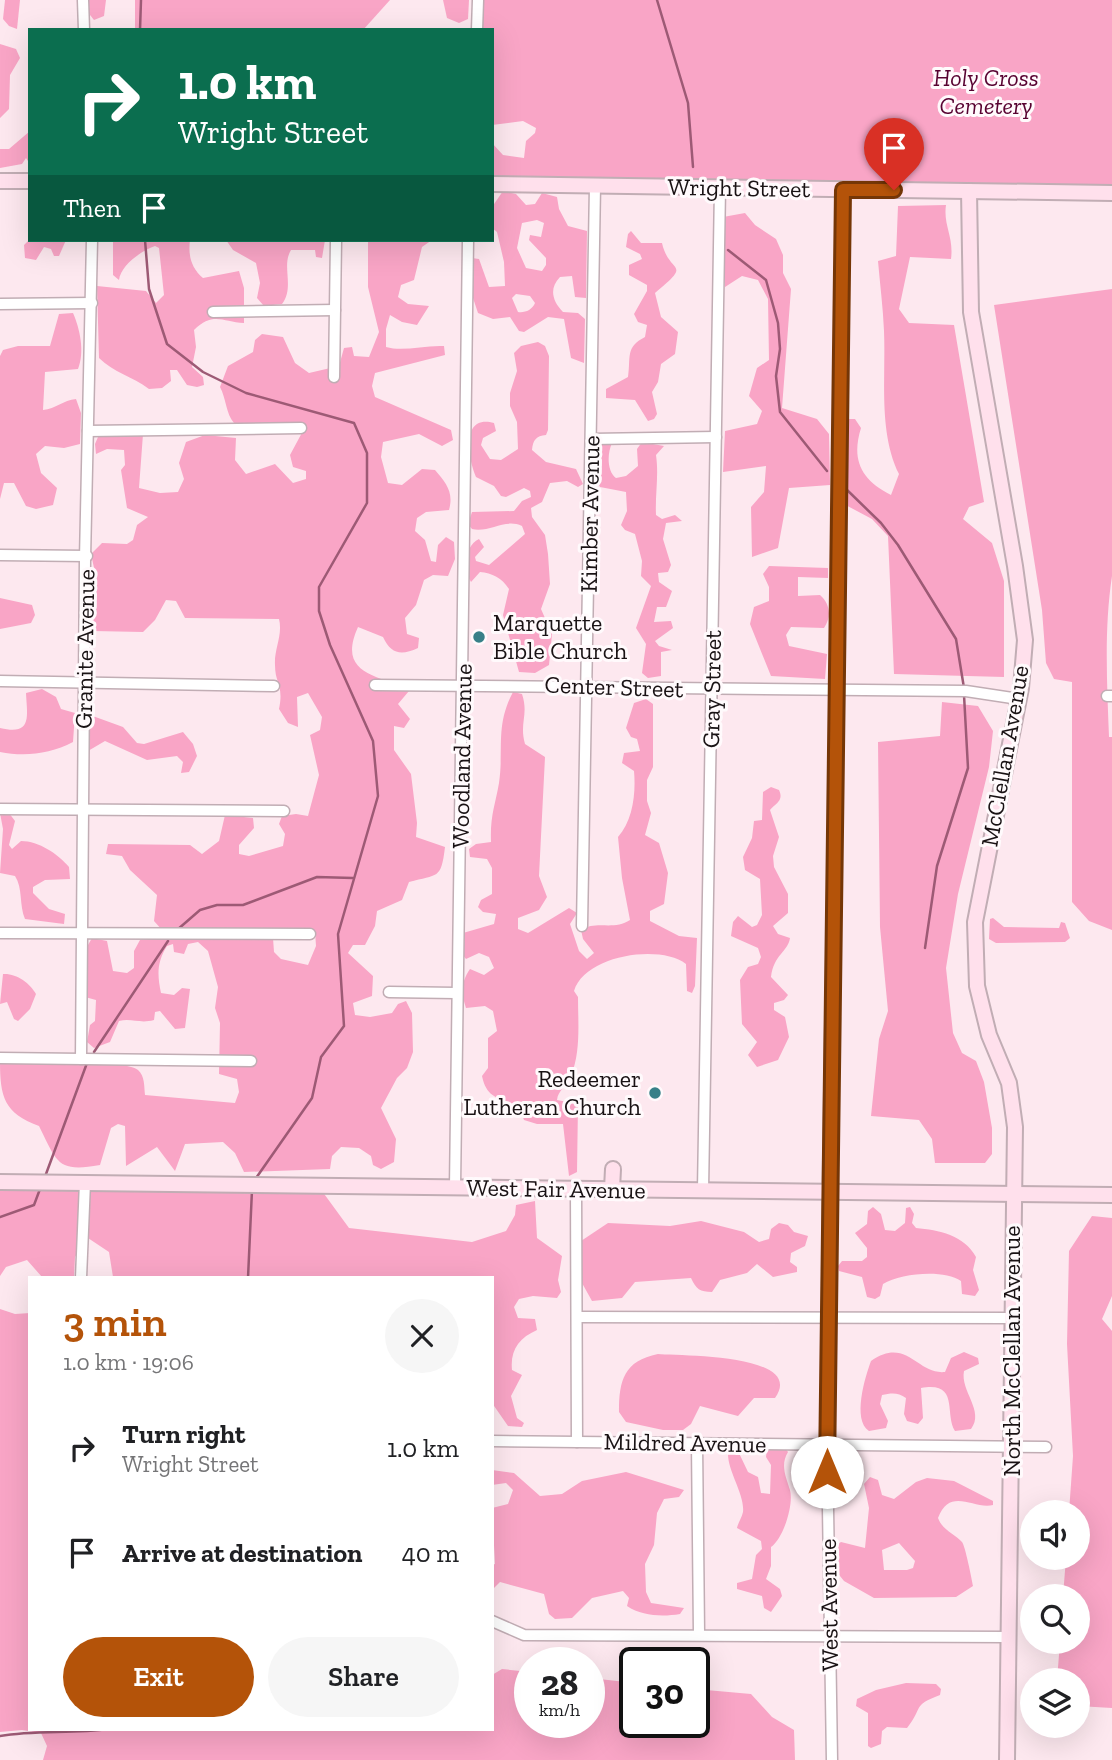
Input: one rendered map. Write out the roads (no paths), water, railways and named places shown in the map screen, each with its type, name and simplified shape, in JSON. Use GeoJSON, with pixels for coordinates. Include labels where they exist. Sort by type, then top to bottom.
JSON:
{"type":"FeatureCollection","features":[{"type":"Feature","properties":{"kind":"main road"},"geometry":{"type":"LineString","coordinates":[[0,181],[28,181]]}},
{"type":"Feature","properties":{"kind":"main road","name":"Wright Street"},"geometry":{"type":"LineString","coordinates":[[494,184],[1112,193]]}},
{"type":"Feature","properties":{"kind":"main road","name":"McClellan Avenue"},"geometry":{"type":"LineString","coordinates":[[969,191],[971,312],[1015,566],[1025,640],[1018,699],[975,922],[977,986],[989,1035],[1009,1083],[1013,1104],[1013,1193]]}},
{"type":"Feature","properties":{"kind":"main road"},"geometry":{"type":"LineString","coordinates":[[612,1189],[613,1169]]}},
{"type":"Feature","properties":{"kind":"main road","name":"West Fair Avenue"},"geometry":{"type":"LineString","coordinates":[[0,1182],[1112,1195]]}},
{"type":"Feature","properties":{"kind":"main road","name":"North McClellan Avenue"},"geometry":{"type":"LineString","coordinates":[[1007,1760],[1013,1193]]}},
{"type":"Feature","properties":{"kind":"street"},"geometry":{"type":"LineString","coordinates":[[83,0],[84,28]]}},
{"type":"Feature","properties":{"kind":"street"},"geometry":{"type":"LineString","coordinates":[[477,28],[478,0]]}},
{"type":"Feature","properties":{"kind":"street","name":"Kimber Avenue"},"geometry":{"type":"LineString","coordinates":[[582,926],[595,186]]}},
{"type":"Feature","properties":{"kind":"street","name":"Gray Street"},"geometry":{"type":"LineString","coordinates":[[703,1190],[720,188]]}},
{"type":"Feature","properties":{"kind":"street","name":"West Avenue"},"geometry":{"type":"LineString","coordinates":[[832,1760],[828,1634],[828,1191],[843,190]]}},
{"type":"Feature","properties":{"kind":"street","name":"Granite Avenue"},"geometry":{"type":"LineString","coordinates":[[81,1059],[92,242]]}},
{"type":"Feature","properties":{"kind":"street"},"geometry":{"type":"LineString","coordinates":[[334,377],[335,242]]}},
{"type":"Feature","properties":{"kind":"street","name":"Woodland Avenue"},"geometry":{"type":"LineString","coordinates":[[455,1187],[468,242]]}},
{"type":"Feature","properties":{"kind":"street"},"geometry":{"type":"LineString","coordinates":[[0,304],[92,303]]}},
{"type":"Feature","properties":{"kind":"street"},"geometry":{"type":"LineString","coordinates":[[213,312],[335,310]]}},
{"type":"Feature","properties":{"kind":"street"},"geometry":{"type":"LineString","coordinates":[[88,431],[301,428]]}},
{"type":"Feature","properties":{"kind":"street"},"geometry":{"type":"LineString","coordinates":[[592,439],[716,437]]}},
{"type":"Feature","properties":{"kind":"street"},"geometry":{"type":"LineString","coordinates":[[0,555],[87,556]]}},
{"type":"Feature","properties":{"kind":"street"},"geometry":{"type":"LineString","coordinates":[[0,681],[274,686]]}},
{"type":"Feature","properties":{"kind":"street","name":"Center Street"},"geometry":{"type":"LineString","coordinates":[[375,685],[464,684],[823,692],[837,689],[902,690],[999,694],[1018,699]]}},
{"type":"Feature","properties":{"kind":"street"},"geometry":{"type":"LineString","coordinates":[[0,809],[284,811]]}},
{"type":"Feature","properties":{"kind":"street"},"geometry":{"type":"LineString","coordinates":[[0,933],[310,934]]}},
{"type":"Feature","properties":{"kind":"street"},"geometry":{"type":"LineString","coordinates":[[388,992],[456,993]]}},
{"type":"Feature","properties":{"kind":"street"},"geometry":{"type":"LineString","coordinates":[[0,1058],[251,1061]]}},
{"type":"Feature","properties":{"kind":"street"},"geometry":{"type":"LineString","coordinates":[[80,1276],[85,1182]]}},
{"type":"Feature","properties":{"kind":"street"},"geometry":{"type":"LineString","coordinates":[[576,1189],[577,1442]]}},
{"type":"Feature","properties":{"kind":"street"},"geometry":{"type":"LineString","coordinates":[[577,1317],[828,1320],[1011,1318]]}},
{"type":"Feature","properties":{"kind":"street","name":"Mildred Avenue"},"geometry":{"type":"LineString","coordinates":[[494,1441],[1046,1447]]}},
{"type":"Feature","properties":{"kind":"street"},"geometry":{"type":"LineString","coordinates":[[697,1443],[699,1633]]}},
{"type":"Feature","properties":{"kind":"street"},"geometry":{"type":"LineString","coordinates":[[494,1622],[524,1635],[699,1633],[1008,1637]]}},
{"type":"Feature","properties":{"kind":"waterway"},"geometry":{"type":"LineString","coordinates":[[140,28],[141,0]]}},
{"type":"Feature","properties":{"kind":"waterway"},"geometry":{"type":"LineString","coordinates":[[657,0],[688,103],[693,167]]}},
{"type":"Feature","properties":{"kind":"waterway"},"geometry":{"type":"LineString","coordinates":[[145,242],[149,289],[167,344],[203,372],[246,393],[354,423],[367,453],[367,503],[319,587],[319,611],[330,645],[373,741],[378,796],[338,934],[344,1026],[321,1057],[312,1098],[254,1181]]}},
{"type":"Feature","properties":{"kind":"waterway"},"geometry":{"type":"LineString","coordinates":[[728,250],[766,280],[778,323],[780,349],[776,376],[780,412],[827,471]]}},
{"type":"Feature","properties":{"kind":"waterway"},"geometry":{"type":"LineString","coordinates":[[845,488],[881,523],[898,545],[956,639],[964,688]]}},
{"type":"Feature","properties":{"kind":"waterway"},"geometry":{"type":"LineString","coordinates":[[925,948],[937,866],[968,768],[964,695]]}},
{"type":"Feature","properties":{"kind":"waterway"},"geometry":{"type":"LineString","coordinates":[[177,930],[200,910],[217,905],[243,905],[317,877],[353,878]]}},
{"type":"Feature","properties":{"kind":"waterway"},"geometry":{"type":"LineString","coordinates":[[94,1052],[168,941]]}},
{"type":"Feature","properties":{"kind":"waterway"},"geometry":{"type":"LineString","coordinates":[[46,1174],[87,1063]]}},
{"type":"Feature","properties":{"kind":"waterway"},"geometry":{"type":"LineString","coordinates":[[0,1217],[34,1205],[40,1189]]}},
{"type":"Feature","properties":{"kind":"waterway"},"geometry":{"type":"LineString","coordinates":[[248,1276],[252,1190]]}},
{"type":"Feature","properties":{"kind":"waterway"},"geometry":{"type":"LineString","coordinates":[[0,1736],[81,1731]]}},
{"type":"Feature","properties":{"kind":"place","name":"Marquette Bible Church"},"geometry":{"type":"Point","coordinates":[479,637]}},
{"type":"Feature","properties":{"kind":"place","name":"Redeemer Lutheran Church"},"geometry":{"type":"Point","coordinates":[655,1093]}},
{"type":"Feature","properties":{"kind":"park label","name":"Holy Cross Cemetery"},"geometry":{"type":"Point","coordinates":[986,92]}}]}
